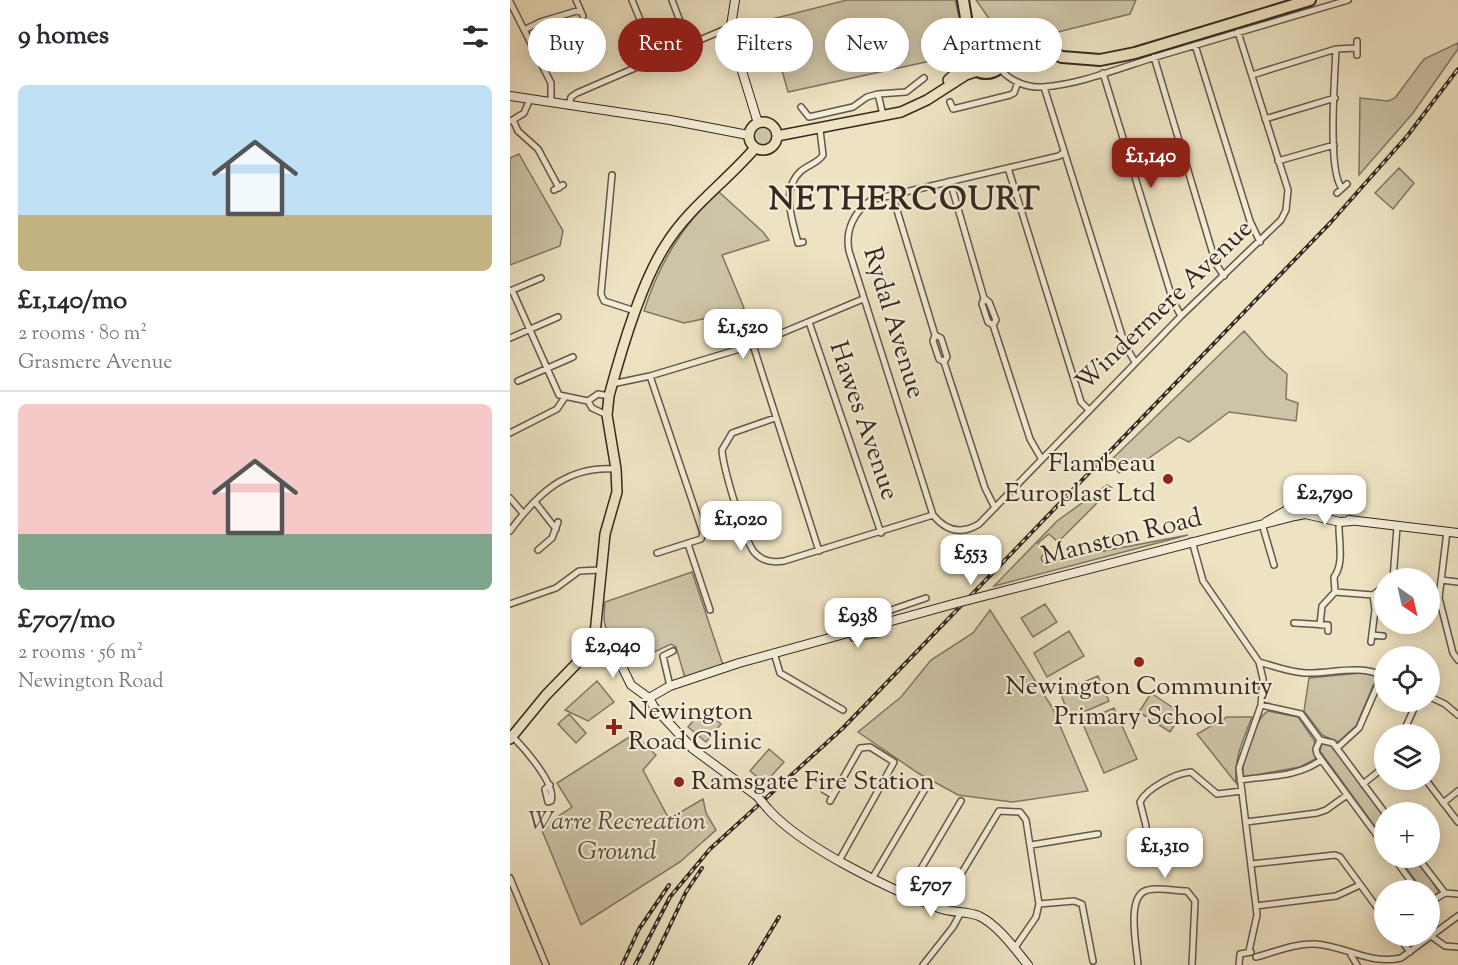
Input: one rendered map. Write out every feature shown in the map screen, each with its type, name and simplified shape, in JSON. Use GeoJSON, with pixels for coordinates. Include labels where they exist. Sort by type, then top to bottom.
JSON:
{"type":"FeatureCollection","features":[{"type":"Feature","properties":{"kind":"highway"},"geometry":{"type":"LineString","coordinates":[[963,0],[974,18]]}},
{"type":"Feature","properties":{"kind":"highway"},"geometry":{"type":"LineString","coordinates":[[963,0],[966,18]]}},
{"type":"Feature","properties":{"kind":"highway"},"geometry":{"type":"LineString","coordinates":[[1062,56],[1081,60],[1122,57],[1310,0]]}},
{"type":"Feature","properties":{"kind":"main road"},"geometry":{"type":"LineString","coordinates":[[732,18],[735,0]]}},
{"type":"Feature","properties":{"kind":"main road"},"geometry":{"type":"LineString","coordinates":[[743,72],[758,123]]}},
{"type":"Feature","properties":{"kind":"main road"},"geometry":{"type":"LineString","coordinates":[[885,114],[925,96],[957,72]]}},
{"type":"Feature","properties":{"kind":"main road"},"geometry":{"type":"LineString","coordinates":[[777,136],[820,130],[909,109],[975,72]]}},
{"type":"Feature","properties":{"kind":"main road"},"geometry":{"type":"LineString","coordinates":[[510,96],[748,135]]}},
{"type":"Feature","properties":{"kind":"main road"},"geometry":{"type":"LineString","coordinates":[[513,733],[581,659],[595,634],[605,534],[617,492],[616,469],[607,415],[612,384],[637,312],[665,245],[708,194],[755,148],[768,149],[775,143],[777,136],[772,125],[758,123],[751,128],[748,135]]}},
{"type":"Feature","properties":{"kind":"main road"},"geometry":{"type":"LineString","coordinates":[[748,135],[755,148]]}},
{"type":"Feature","properties":{"kind":"main road","name":"Manston Road"},"geometry":{"type":"LineString","coordinates":[[1263,523],[1290,508],[1292,502],[1299,500],[1306,510],[1340,522],[1352,520],[1397,527],[1458,532]]}},
{"type":"Feature","properties":{"kind":"main road"},"geometry":{"type":"LineString","coordinates":[[1290,508],[1294,516]]}},
{"type":"Feature","properties":{"kind":"main road","name":"Manston Road"},"geometry":{"type":"LineString","coordinates":[[649,698],[670,686],[774,653],[1192,541],[1294,516],[1306,510]]}},
{"type":"Feature","properties":{"kind":"main road"},"geometry":{"type":"LineString","coordinates":[[595,634],[609,642],[631,685],[649,698],[654,707],[702,756],[757,796],[794,835],[906,894],[940,909],[982,918],[1028,965]]}},
{"type":"Feature","properties":{"kind":"street"},"geometry":{"type":"LineString","coordinates":[[524,30],[540,22],[582,13],[576,0]]}},
{"type":"Feature","properties":{"kind":"street"},"geometry":{"type":"LineString","coordinates":[[632,0],[639,18]]}},
{"type":"Feature","properties":{"kind":"street"},"geometry":{"type":"LineString","coordinates":[[672,0],[678,18]]}},
{"type":"Feature","properties":{"kind":"street"},"geometry":{"type":"LineString","coordinates":[[1002,72],[1007,78],[1028,86],[1044,87],[1103,73],[1348,0]]}},
{"type":"Feature","properties":{"kind":"street"},"geometry":{"type":"LineString","coordinates":[[510,2],[551,83],[551,102]]}},
{"type":"Feature","properties":{"kind":"street","name":"Windermere Avenue"},"geometry":{"type":"LineString","coordinates":[[933,515],[943,526],[964,530],[979,524],[1181,315],[1260,242],[1286,210],[1287,190],[1238,32]]}},
{"type":"Feature","properties":{"kind":"street"},"geometry":{"type":"LineString","coordinates":[[1357,41],[1357,56]]}},
{"type":"Feature","properties":{"kind":"street"},"geometry":{"type":"LineString","coordinates":[[1195,45],[1252,227],[1260,242]]}},
{"type":"Feature","properties":{"kind":"street"},"geometry":{"type":"LineString","coordinates":[[1252,75],[1336,49],[1357,48]]}},
{"type":"Feature","properties":{"kind":"street"},"geometry":{"type":"LineString","coordinates":[[1336,49],[1335,180],[1344,186],[1336,193]]}},
{"type":"Feature","properties":{"kind":"street"},"geometry":{"type":"LineString","coordinates":[[1154,57],[1216,264],[1224,276]]}},
{"type":"Feature","properties":{"kind":"street"},"geometry":{"type":"LineString","coordinates":[[569,105],[571,97],[577,93],[626,72]]}},
{"type":"Feature","properties":{"kind":"street"},"geometry":{"type":"LineString","coordinates":[[1103,73],[1173,301],[1181,315]]}},
{"type":"Feature","properties":{"kind":"street"},"geometry":{"type":"LineString","coordinates":[[801,107],[809,117],[853,107],[867,97],[906,92],[924,78]]}},
{"type":"Feature","properties":{"kind":"street"},"geometry":{"type":"LineString","coordinates":[[950,102],[953,109],[1010,95],[1014,93],[1018,82]]}},
{"type":"Feature","properties":{"kind":"street"},"geometry":{"type":"LineString","coordinates":[[1044,87],[1064,147],[1063,153],[1129,354],[1135,362]]}},
{"type":"Feature","properties":{"kind":"street"},"geometry":{"type":"LineString","coordinates":[[878,94],[885,114]]}},
{"type":"Feature","properties":{"kind":"street"},"geometry":{"type":"LineString","coordinates":[[1265,119],[1335,98]]}},
{"type":"Feature","properties":{"kind":"street"},"geometry":{"type":"LineString","coordinates":[[530,99],[524,113],[511,121],[538,149],[559,188]]}},
{"type":"Feature","properties":{"kind":"street"},"geometry":{"type":"LineString","coordinates":[[803,242],[798,243],[790,207],[790,190],[802,170],[824,155],[820,130]]}},
{"type":"Feature","properties":{"kind":"street"},"geometry":{"type":"LineString","coordinates":[[1278,161],[1334,145]]}},
{"type":"Feature","properties":{"kind":"street","name":"Rydal Avenue"},"geometry":{"type":"LineString","coordinates":[[933,515],[863,299],[849,251],[849,228],[860,209],[868,202],[892,194],[1059,156],[1063,153]]}},
{"type":"Feature","properties":{"kind":"street"},"geometry":{"type":"LineString","coordinates":[[1008,168],[1081,402],[1088,409]]}},
{"type":"Feature","properties":{"kind":"street"},"geometry":{"type":"LineString","coordinates":[[612,175],[601,294],[604,301],[637,312]]}},
{"type":"Feature","properties":{"kind":"street"},"geometry":{"type":"LineString","coordinates":[[950,181],[984,298],[982,304],[988,322],[993,325],[1030,439],[1041,458]]}},
{"type":"Feature","properties":{"kind":"street"},"geometry":{"type":"LineString","coordinates":[[892,194],[935,335],[941,338],[944,347],[947,357],[944,362],[985,488],[995,508]]}},
{"type":"Feature","properties":{"kind":"street"},"geometry":{"type":"LineString","coordinates":[[541,278],[511,290],[555,390],[565,397],[588,401],[598,394],[609,396]]}},
{"type":"Feature","properties":{"kind":"street"},"geometry":{"type":"LineString","coordinates":[[612,384],[650,376],[753,345],[863,299]]}},
{"type":"Feature","properties":{"kind":"street"},"geometry":{"type":"LineString","coordinates":[[510,338],[558,317]]}},
{"type":"Feature","properties":{"kind":"street","name":"Hawes Avenue"},"geometry":{"type":"LineString","coordinates":[[809,322],[880,533]]}},
{"type":"Feature","properties":{"kind":"street"},"geometry":{"type":"LineString","coordinates":[[753,345],[819,551]]}},
{"type":"Feature","properties":{"kind":"street"},"geometry":{"type":"LineString","coordinates":[[518,381],[573,357]]}},
{"type":"Feature","properties":{"kind":"street"},"geometry":{"type":"LineString","coordinates":[[650,376],[703,533],[701,539],[660,552],[660,544]]}},
{"type":"Feature","properties":{"kind":"street"},"geometry":{"type":"LineString","coordinates":[[510,433],[518,426],[557,409],[565,397]]}},
{"type":"Feature","properties":{"kind":"street"},"geometry":{"type":"LineString","coordinates":[[588,401],[592,408],[607,415]]}},
{"type":"Feature","properties":{"kind":"street"},"geometry":{"type":"LineString","coordinates":[[775,417],[732,433],[722,450],[725,470],[755,553],[776,563],[933,515]]}},
{"type":"Feature","properties":{"kind":"street"},"geometry":{"type":"LineString","coordinates":[[510,531],[522,512],[574,472],[616,469]]}},
{"type":"Feature","properties":{"kind":"street"},"geometry":{"type":"LineString","coordinates":[[510,498],[522,512]]}},
{"type":"Feature","properties":{"kind":"street"},"geometry":{"type":"LineString","coordinates":[[535,502],[557,526],[552,538],[538,550]]}},
{"type":"Feature","properties":{"kind":"street"},"geometry":{"type":"LineString","coordinates":[[1263,523],[1274,565]]}},
{"type":"Feature","properties":{"kind":"street"},"geometry":{"type":"LineString","coordinates":[[1320,625],[1322,606],[1335,592],[1334,577],[1339,570],[1340,527]]}},
{"type":"Feature","properties":{"kind":"street"},"geometry":{"type":"LineString","coordinates":[[1394,568],[1397,527]]}},
{"type":"Feature","properties":{"kind":"street"},"geometry":{"type":"LineString","coordinates":[[1447,531],[1439,598],[1452,653],[1458,660]]}},
{"type":"Feature","properties":{"kind":"street"},"geometry":{"type":"LineString","coordinates":[[1192,541],[1203,581],[1258,662],[1263,679],[1261,705],[1241,756],[1240,780],[1256,906],[1256,923],[1249,951]]}},
{"type":"Feature","properties":{"kind":"street"},"geometry":{"type":"LineString","coordinates":[[688,544],[710,610]]}},
{"type":"Feature","properties":{"kind":"street"},"geometry":{"type":"LineString","coordinates":[[510,604],[556,588],[579,571],[600,570]]}},
{"type":"Feature","properties":{"kind":"street"},"geometry":{"type":"LineString","coordinates":[[1441,580],[1458,582]]}},
{"type":"Feature","properties":{"kind":"street"},"geometry":{"type":"LineString","coordinates":[[1335,592],[1373,595],[1374,602]]}},
{"type":"Feature","properties":{"kind":"street","name":"Manston Road"},"geometry":{"type":"LineString","coordinates":[[882,633],[853,638],[851,631],[856,622],[926,598]]}},
{"type":"Feature","properties":{"kind":"street"},"geometry":{"type":"LineString","coordinates":[[708,604],[717,601]]}},
{"type":"Feature","properties":{"kind":"street"},"geometry":{"type":"LineString","coordinates":[[1374,617],[1371,638],[1383,636]]}},
{"type":"Feature","properties":{"kind":"street"},"geometry":{"type":"LineString","coordinates":[[1294,623],[1328,625],[1328,631]]}},
{"type":"Feature","properties":{"kind":"street"},"geometry":{"type":"LineString","coordinates":[[670,686],[663,656],[674,651]]}},
{"type":"Feature","properties":{"kind":"street"},"geometry":{"type":"LineString","coordinates":[[774,653],[780,673],[843,710]]}},
{"type":"Feature","properties":{"kind":"street"},"geometry":{"type":"LineString","coordinates":[[1258,662],[1296,672],[1356,669],[1374,674]]}},
{"type":"Feature","properties":{"kind":"street"},"geometry":{"type":"LineString","coordinates":[[1336,748],[1359,728],[1374,696]]}},
{"type":"Feature","properties":{"kind":"street"},"geometry":{"type":"LineString","coordinates":[[1440,702],[1458,715]]}},
{"type":"Feature","properties":{"kind":"street"},"geometry":{"type":"LineString","coordinates":[[1261,705],[1301,714],[1320,740],[1328,741],[1336,748],[1376,802]]}},
{"type":"Feature","properties":{"kind":"street"},"geometry":{"type":"LineString","coordinates":[[513,733],[550,785]]}},
{"type":"Feature","properties":{"kind":"street"},"geometry":{"type":"LineString","coordinates":[[1320,740],[1316,749],[1321,759],[1374,831]]}},
{"type":"Feature","properties":{"kind":"street"},"geometry":{"type":"LineString","coordinates":[[824,790],[832,798],[861,748],[870,747],[894,762],[840,860]]}},
{"type":"Feature","properties":{"kind":"street"},"geometry":{"type":"LineString","coordinates":[[1240,780],[1294,773],[1306,769],[1321,759]]}},
{"type":"Feature","properties":{"kind":"street"},"geometry":{"type":"LineString","coordinates":[[1146,841],[1146,826],[1140,802],[1146,793],[1158,786],[1188,772],[1195,774],[1217,794],[1242,791]]}},
{"type":"Feature","properties":{"kind":"street"},"geometry":{"type":"LineString","coordinates":[[1363,784],[1374,775]]}},
{"type":"Feature","properties":{"kind":"street"},"geometry":{"type":"LineString","coordinates":[[873,877],[928,784]]}},
{"type":"Feature","properties":{"kind":"street"},"geometry":{"type":"LineString","coordinates":[[1433,790],[1458,822]]}},
{"type":"Feature","properties":{"kind":"street"},"geometry":{"type":"LineString","coordinates":[[1443,803],[1458,791]]}},
{"type":"Feature","properties":{"kind":"street"},"geometry":{"type":"LineString","coordinates":[[1246,822],[1317,813],[1347,795]]}},
{"type":"Feature","properties":{"kind":"street"},"geometry":{"type":"LineString","coordinates":[[906,894],[961,801]]}},
{"type":"Feature","properties":{"kind":"street"},"geometry":{"type":"LineString","coordinates":[[940,909],[999,811],[1017,811],[1023,814],[1031,845],[1039,904],[1036,917],[1014,949]]}},
{"type":"Feature","properties":{"kind":"street"},"geometry":{"type":"LineString","coordinates":[[1031,845],[1098,834]]}},
{"type":"Feature","properties":{"kind":"street"},"geometry":{"type":"LineString","coordinates":[[1251,864],[1335,855],[1340,857],[1374,904]]}},
{"type":"Feature","properties":{"kind":"street"},"geometry":{"type":"LineString","coordinates":[[1426,868],[1445,893]]}},
{"type":"Feature","properties":{"kind":"street"},"geometry":{"type":"LineString","coordinates":[[510,878],[546,965]]}},
{"type":"Feature","properties":{"kind":"street"},"geometry":{"type":"LineString","coordinates":[[1256,906],[1336,897],[1353,891],[1360,885]]}},
{"type":"Feature","properties":{"kind":"street"},"geometry":{"type":"LineString","coordinates":[[1138,965],[1133,908],[1139,894],[1148,890],[1187,891],[1196,901],[1192,965]]}},
{"type":"Feature","properties":{"kind":"street"},"geometry":{"type":"LineString","coordinates":[[1440,896],[1445,893],[1458,894]]}},
{"type":"Feature","properties":{"kind":"street"},"geometry":{"type":"LineString","coordinates":[[1039,904],[1078,901],[1085,908],[1085,929],[1093,959],[1099,954]]}},
{"type":"Feature","properties":{"kind":"street"},"geometry":{"type":"LineString","coordinates":[[923,965],[953,927],[960,914]]}},
{"type":"Feature","properties":{"kind":"street"},"geometry":{"type":"LineString","coordinates":[[1440,929],[1458,916]]}},
{"type":"Feature","properties":{"kind":"street"},"geometry":{"type":"LineString","coordinates":[[1440,942],[1445,946],[1458,946]]}},
{"type":"Feature","properties":{"kind":"street"},"geometry":{"type":"LineString","coordinates":[[1256,957],[1314,944],[1375,961],[1392,963],[1418,946]]}},
{"type":"Feature","properties":{"kind":"street"},"geometry":{"type":"LineString","coordinates":[[1406,946],[1410,952]]}},
{"type":"Feature","properties":{"kind":"street"},"geometry":{"type":"LineString","coordinates":[[1249,951],[1256,957]]}},
{"type":"Feature","properties":{"kind":"street"},"geometry":{"type":"LineString","coordinates":[[1236,964],[1240,954],[1249,951]]}},
{"type":"Feature","properties":{"kind":"street"},"geometry":{"type":"LineString","coordinates":[[1351,955],[1357,965]]}},
{"type":"Feature","properties":{"kind":"street"},"geometry":{"type":"LineString","coordinates":[[1255,965],[1256,957]]}},
{"type":"Feature","properties":{"kind":"green space"},"geometry":{"type":"Polygon","coordinates":[[[847,0],[955,0],[959,18],[921,18],[921,63],[909,66],[909,18],[825,18],[825,72],[880,72],[788,92],[782,72],[813,72],[813,18],[776,18],[847,0]]]}},
{"type":"Feature","properties":{"kind":"green space"},"geometry":{"type":"Polygon","coordinates":[[[976,0],[1136,0],[1130,14],[1062,31],[1062,18],[989,18],[976,0]]]}},
{"type":"Feature","properties":{"kind":"green space"},"geometry":{"type":"Polygon","coordinates":[[[1458,43],[1458,49],[1413,113],[1359,175],[1360,98],[1388,101],[1395,98],[1424,59],[1458,43]]]}},
{"type":"Feature","properties":{"kind":"green space"},"geometry":{"type":"Polygon","coordinates":[[[759,126],[767,126],[773,132],[773,140],[767,146],[759,146],[753,140],[753,132],[759,126]]]}},
{"type":"Feature","properties":{"kind":"green space"},"geometry":{"type":"Polygon","coordinates":[[[519,154],[563,231],[560,246],[510,265],[510,158],[519,154]]]}},
{"type":"Feature","properties":{"kind":"green space"},"geometry":{"type":"Polygon","coordinates":[[[1399,168],[1414,183],[1393,209],[1375,193],[1399,168]]]}},
{"type":"Feature","properties":{"kind":"green space"},"geometry":{"type":"Polygon","coordinates":[[[719,192],[769,240],[722,255],[744,308],[736,312],[684,323],[644,311],[673,246],[694,217],[719,192]]]}},
{"type":"Feature","properties":{"kind":"green space"},"geometry":{"type":"Polygon","coordinates":[[[1244,331],[1267,357],[1287,374],[1286,399],[1298,403],[1296,421],[1229,412],[1189,442],[1179,437],[1136,467],[1119,473],[1109,462],[1244,331]]]}},
{"type":"Feature","properties":{"kind":"green space"},"geometry":{"type":"Polygon","coordinates":[[[1107,485],[1112,488],[1058,542],[1049,534],[1038,543],[1045,551],[1041,558],[1045,566],[1056,560],[1188,535],[994,586],[1057,521],[1107,485]]]}},
{"type":"Feature","properties":{"kind":"green space"},"geometry":{"type":"Polygon","coordinates":[[[692,572],[723,665],[685,678],[676,647],[671,644],[650,654],[642,637],[619,649],[606,629],[604,613],[605,602],[692,572]]]}},
{"type":"Feature","properties":{"kind":"green space"},"geometry":{"type":"Polygon","coordinates":[[[1045,604],[1057,622],[1033,637],[1021,618],[1045,604]]]}},
{"type":"Feature","properties":{"kind":"green space"},"geometry":{"type":"Polygon","coordinates":[[[990,610],[1052,707],[1088,791],[1012,802],[958,795],[918,773],[858,732],[901,697],[931,660],[973,633],[990,610]]]}},
{"type":"Feature","properties":{"kind":"green space"},"geometry":{"type":"Polygon","coordinates":[[[1069,631],[1084,656],[1047,677],[1034,653],[1069,631]]]}},
{"type":"Feature","properties":{"kind":"green space"},"geometry":{"type":"Polygon","coordinates":[[[1361,673],[1374,676],[1374,684],[1356,726],[1338,742],[1322,735],[1304,711],[1309,678],[1361,673]]]}},
{"type":"Feature","properties":{"kind":"green space"},"geometry":{"type":"Polygon","coordinates":[[[1098,676],[1109,701],[1070,718],[1060,692],[1098,676]]]}},
{"type":"Feature","properties":{"kind":"green space"},"geometry":{"type":"Polygon","coordinates":[[[597,681],[614,702],[588,721],[565,710],[597,681]]]}},
{"type":"Feature","properties":{"kind":"green space"},"geometry":{"type":"Polygon","coordinates":[[[1151,693],[1182,714],[1170,732],[1139,712],[1151,693]]]}},
{"type":"Feature","properties":{"kind":"green space"},"geometry":{"type":"Polygon","coordinates":[[[1114,708],[1137,759],[1104,773],[1082,722],[1114,708]]]}},
{"type":"Feature","properties":{"kind":"green space"},"geometry":{"type":"Polygon","coordinates":[[[703,709],[721,724],[706,742],[688,727],[703,709]]]}},
{"type":"Feature","properties":{"kind":"green space"},"geometry":{"type":"Polygon","coordinates":[[[1268,711],[1298,717],[1314,740],[1317,758],[1300,767],[1244,777],[1246,752],[1258,722],[1268,711]]]}},
{"type":"Feature","properties":{"kind":"green space"},"geometry":{"type":"Polygon","coordinates":[[[569,714],[586,733],[576,743],[558,724],[569,714]]]}},
{"type":"Feature","properties":{"kind":"green space"},"geometry":{"type":"Polygon","coordinates":[[[1227,717],[1252,717],[1238,757],[1236,783],[1197,734],[1227,717]]]}},
{"type":"Feature","properties":{"kind":"green space","name":"Warre Recreation Ground"},"geometry":{"type":"Polygon","coordinates":[[[634,734],[656,755],[643,770],[669,819],[703,799],[706,813],[716,830],[680,862],[581,925],[541,828],[572,807],[557,783],[634,734]]]}},
{"type":"Feature","properties":{"kind":"green space"},"geometry":{"type":"Polygon","coordinates":[[[1322,743],[1330,743],[1374,802],[1374,825],[1320,751],[1322,743]]]}},
{"type":"Feature","properties":{"kind":"green space"},"geometry":{"type":"Polygon","coordinates":[[[769,749],[784,762],[765,783],[750,771],[769,749]]]}},
{"type":"Feature","properties":{"kind":"green space"},"geometry":{"type":"Polygon","coordinates":[[[1406,868],[1423,868],[1431,880],[1415,880],[1406,868]]]}},
{"type":"Feature","properties":{"kind":"railway"},"geometry":{"type":"LineString","coordinates":[[635,965],[670,897],[710,849],[843,728],[1331,222],[1408,135],[1458,69]]}},
{"type":"Feature","properties":{"kind":"railway"},"geometry":{"type":"LineString","coordinates":[[651,965],[686,892],[702,868]]}},
{"type":"Feature","properties":{"kind":"railway"},"geometry":{"type":"LineString","coordinates":[[622,965],[639,929],[669,885]]}},
{"type":"Feature","properties":{"kind":"railway"},"geometry":{"type":"LineString","coordinates":[[750,965],[779,917]]}},
{"type":"Feature","properties":{"kind":"place","name":"Flambeau Europlast Ltd"},"geometry":{"type":"Point","coordinates":[1168,479]}},
{"type":"Feature","properties":{"kind":"place","name":"Newington Community Primary School"},"geometry":{"type":"Point","coordinates":[1139,662]}},
{"type":"Feature","properties":{"kind":"place","name":"Newington Road Clinic"},"geometry":{"type":"Point","coordinates":[614,727]}},
{"type":"Feature","properties":{"kind":"place","name":"Ramsgate Fire Station"},"geometry":{"type":"Point","coordinates":[679,782]}},
{"type":"Feature","properties":{"kind":"district","name":"NETHERCOURT"},"geometry":{"type":"Point","coordinates":[905,201]}}]}
